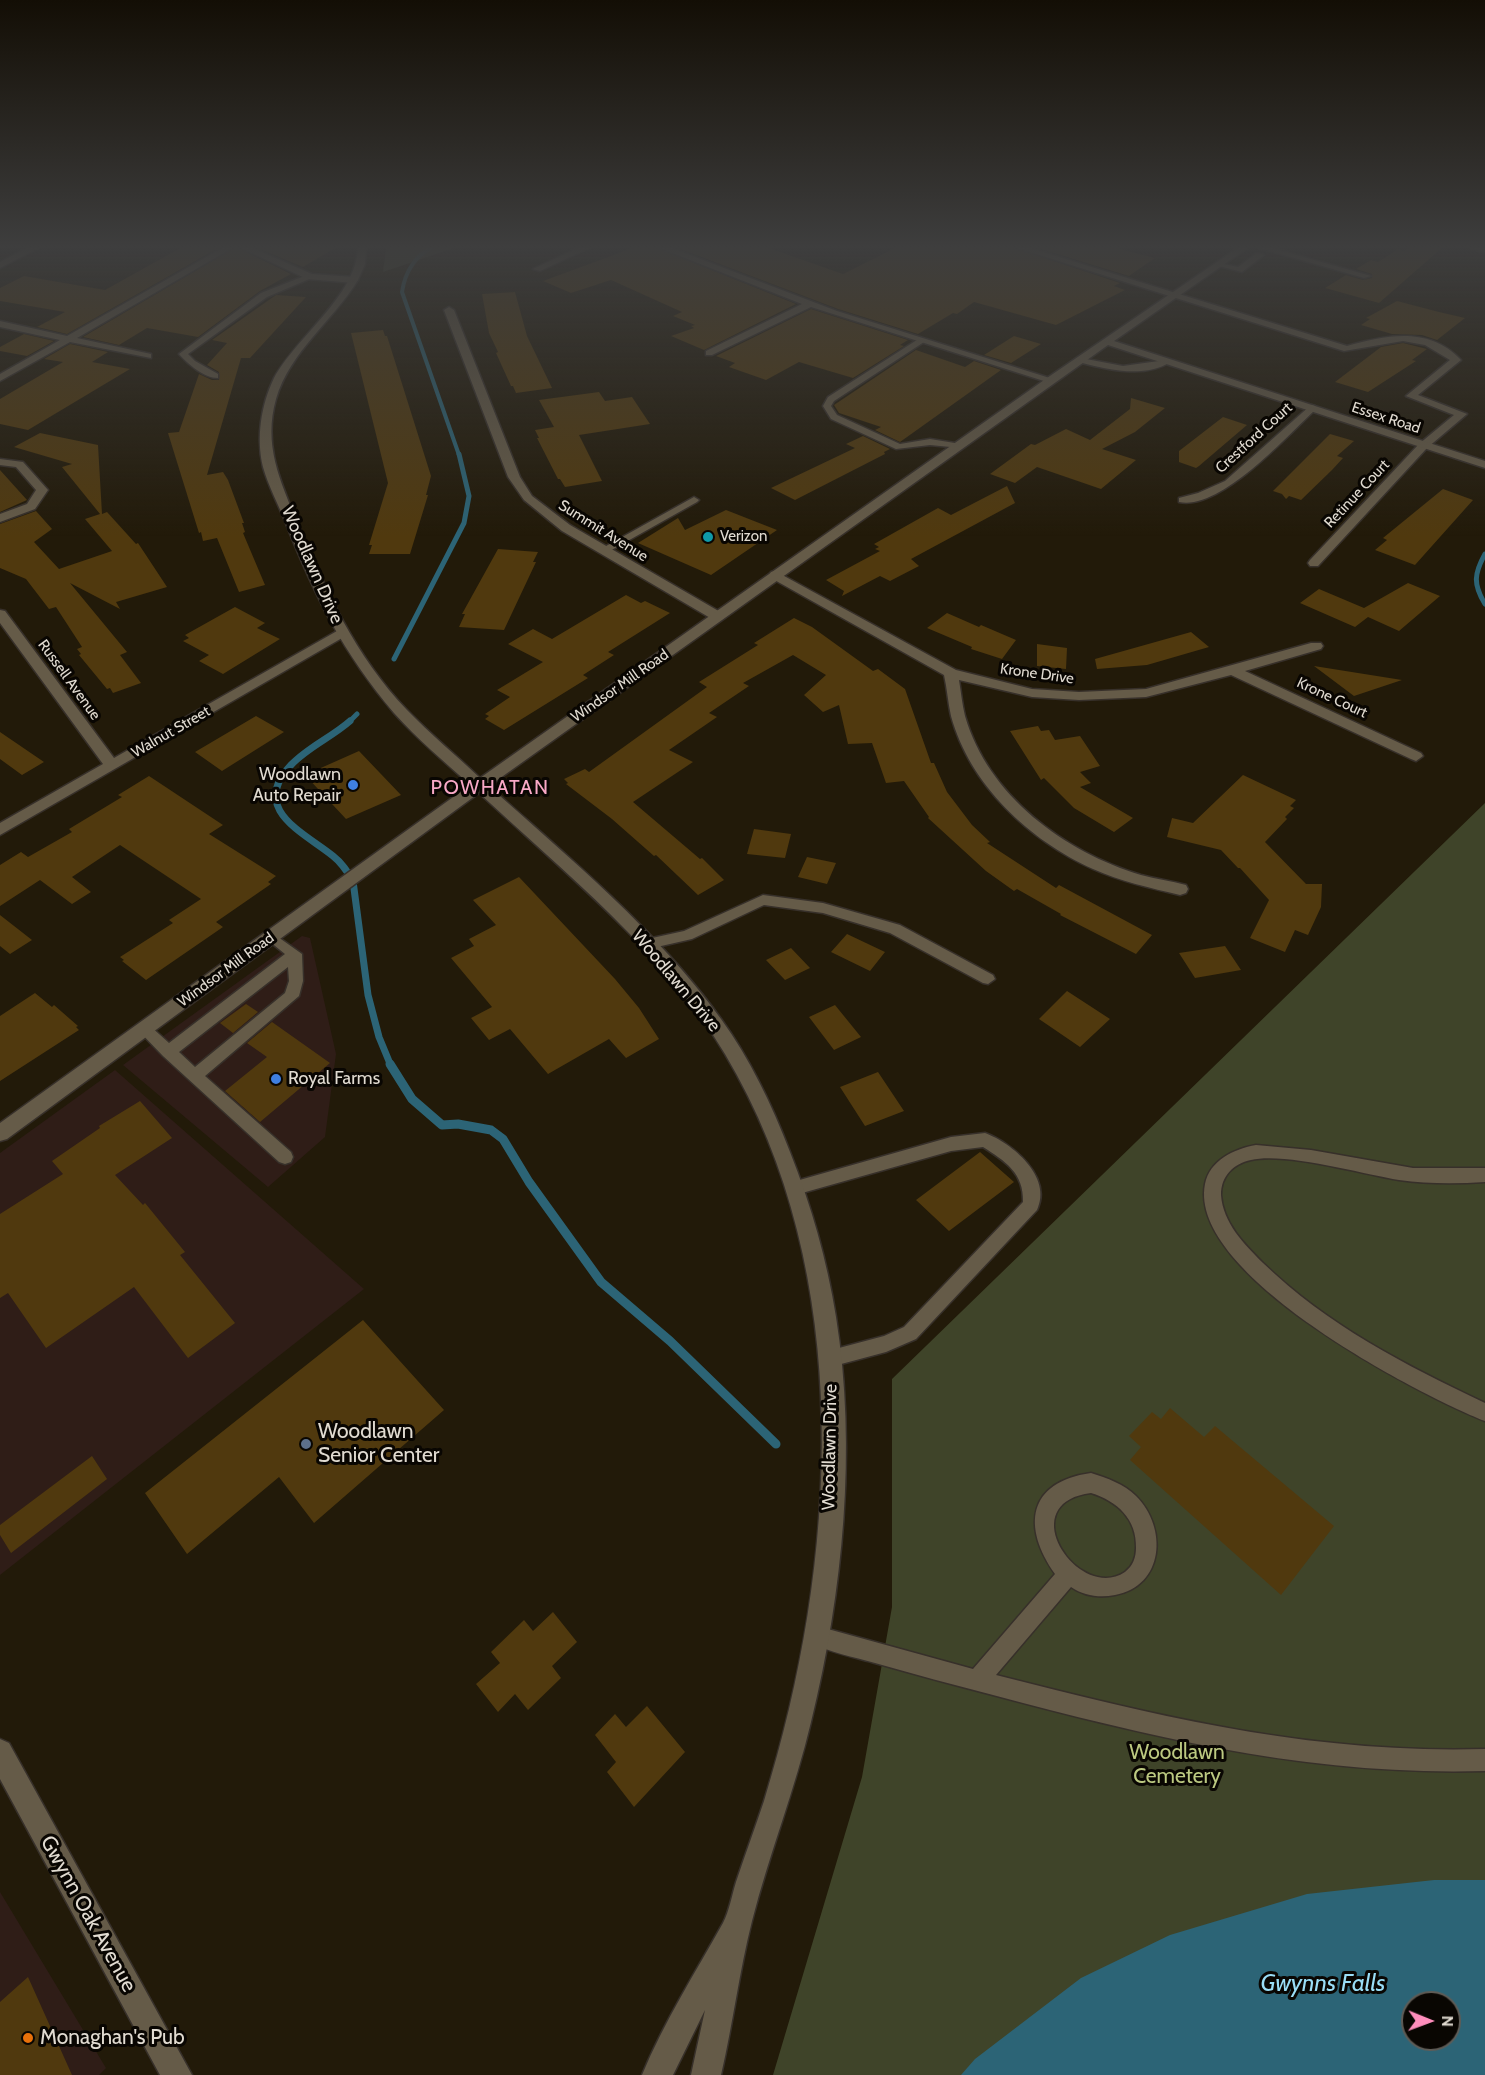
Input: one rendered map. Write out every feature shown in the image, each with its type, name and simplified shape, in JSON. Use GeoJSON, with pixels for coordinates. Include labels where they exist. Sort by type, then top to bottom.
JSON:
{"type":"FeatureCollection","features":[{"type":"Feature","properties":{"kind":"street"},"geometry":{"type":"LineString","coordinates":[[0,378],[61,344]]}},
{"type":"Feature","properties":{"kind":"street"},"geometry":{"type":"LineString","coordinates":[[96,344],[147,356]]}},
{"type":"Feature","properties":{"kind":"street","name":"Woodlawn Drive"},"geometry":{"type":"LineString","coordinates":[[301,344],[279,376],[268,402],[264,444],[269,467],[323,597],[342,634],[401,712],[620,915],[648,944],[713,1021],[742,1067],[769,1123],[795,1188],[816,1269],[830,1358],[833,1415],[831,1501],[817,1636],[786,1770],[739,1919],[706,2075]]}},
{"type":"Feature","properties":{"kind":"street","name":"Summit Avenue"},"geometry":{"type":"LineString","coordinates":[[462,344],[514,477],[528,498],[547,514],[604,550],[717,616]]}},
{"type":"Feature","properties":{"kind":"street"},"geometry":{"type":"LineString","coordinates":[[709,353],[728,344]]}},
{"type":"Feature","properties":{"kind":"street"},"geometry":{"type":"LineString","coordinates":[[935,344],[1051,380]]}},
{"type":"Feature","properties":{"kind":"street","name":"Windsor Mill Road"},"geometry":{"type":"LineString","coordinates":[[0,1133],[480,784],[1104,344]]}},
{"type":"Feature","properties":{"kind":"street","name":"Essex Road"},"geometry":{"type":"LineString","coordinates":[[1112,344],[1485,465]]}},
{"type":"Feature","properties":{"kind":"street","name":"Retinue Court"},"geometry":{"type":"LineString","coordinates":[[1330,344],[1347,349],[1366,344]]}},
{"type":"Feature","properties":{"kind":"street","name":"Retinue Court"},"geometry":{"type":"LineString","coordinates":[[1314,563],[1423,446],[1462,414],[1411,396],[1456,360],[1440,346],[1432,344]]}},
{"type":"Feature","properties":{"kind":"street","name":"Crestford Court"},"geometry":{"type":"LineString","coordinates":[[1183,500],[1202,496],[1229,483],[1311,408]]}},
{"type":"Feature","properties":{"kind":"street"},"geometry":{"type":"LineString","coordinates":[[0,462],[19,464],[42,490],[39,499],[29,509],[0,518]]}},
{"type":"Feature","properties":{"kind":"street","name":"Krone Drive"},"geometry":{"type":"LineString","coordinates":[[775,575],[951,673],[988,684],[1032,693],[1079,696],[1146,693],[1316,646]]}},
{"type":"Feature","properties":{"kind":"street","name":"Russell Avenue"},"geometry":{"type":"LineString","coordinates":[[0,614],[112,766]]}},
{"type":"Feature","properties":{"kind":"street","name":"Walnut Street"},"geometry":{"type":"LineString","coordinates":[[0,830],[342,634]]}},
{"type":"Feature","properties":{"kind":"street","name":"Krone Court"},"geometry":{"type":"LineString","coordinates":[[1234,670],[1416,756]]}},
{"type":"Feature","properties":{"kind":"street"},"geometry":{"type":"LineString","coordinates":[[951,673],[958,721],[969,746],[1004,798],[1027,820],[1056,843],[1118,874],[1152,885],[1180,889]]}},
{"type":"Feature","properties":{"kind":"street","name":"Gwynn Oak Avenue"},"geometry":{"type":"LineString","coordinates":[[0,1752],[177,2075]]}},
{"type":"Feature","properties":{"kind":"street","name":"Woodlawn Drive"},"geometry":{"type":"LineString","coordinates":[[657,2075],[685,2016],[739,1919]]}},
{"type":"Feature","properties":{"kind":"lane"},"geometry":{"type":"LineString","coordinates":[[196,344],[183,354],[192,363],[215,376]]}},
{"type":"Feature","properties":{"kind":"lane"},"geometry":{"type":"LineString","coordinates":[[917,344],[831,399],[827,406],[828,412],[843,422],[898,447],[930,442],[958,446]]}},
{"type":"Feature","properties":{"kind":"lane"},"geometry":{"type":"LineString","coordinates":[[1081,360],[1113,369],[1147,367],[1166,362]]}},
{"type":"Feature","properties":{"kind":"lane"},"geometry":{"type":"LineString","coordinates":[[604,550],[694,500]]}},
{"type":"Feature","properties":{"kind":"lane"},"geometry":{"type":"LineString","coordinates":[[648,944],[687,935],[763,900],[823,908],[895,929],[988,979]]}},
{"type":"Feature","properties":{"kind":"lane"},"geometry":{"type":"LineString","coordinates":[[271,938],[295,954]]}},
{"type":"Feature","properties":{"kind":"lane"},"geometry":{"type":"LineString","coordinates":[[168,1052],[295,954]]}},
{"type":"Feature","properties":{"kind":"lane"},"geometry":{"type":"LineString","coordinates":[[195,1076],[292,996],[296,981],[295,954]]}},
{"type":"Feature","properties":{"kind":"lane"},"geometry":{"type":"LineString","coordinates":[[144,1029],[285,1156]]}},
{"type":"Feature","properties":{"kind":"lane"},"geometry":{"type":"LineString","coordinates":[[795,1188],[951,1144],[985,1140],[1021,1164],[1033,1189],[1031,1205],[910,1333],[886,1344],[830,1358]]}},
{"type":"Feature","properties":{"kind":"lane"},"geometry":{"type":"LineString","coordinates":[[1485,1174],[1455,1177],[1412,1175],[1313,1157],[1252,1153],[1234,1159],[1221,1167],[1213,1181],[1212,1200],[1219,1221],[1233,1244],[1294,1302],[1336,1333],[1391,1366],[1485,1412]]}},
{"type":"Feature","properties":{"kind":"lane"},"geometry":{"type":"LineString","coordinates":[[1090,1483],[1122,1496],[1137,1512],[1146,1533],[1146,1556],[1140,1570],[1130,1581],[1115,1587],[1097,1588],[1068,1575],[1057,1563],[1048,1546],[1045,1518],[1051,1503],[1059,1492],[1072,1486],[1090,1483]]}},
{"type":"Feature","properties":{"kind":"lane"},"geometry":{"type":"LineString","coordinates":[[976,1682],[1068,1575]]}},
{"type":"Feature","properties":{"kind":"lane"},"geometry":{"type":"LineString","coordinates":[[817,1636],[976,1682],[1185,1733],[1263,1747],[1352,1759],[1485,1760]]}},
{"type":"Feature","properties":{"kind":"shaded area"},"geometry":{"type":"Polygon","coordinates":[[[302,936],[310,938],[336,1054],[325,1137],[268,1187],[123,1065],[302,936]]]}},
{"type":"Feature","properties":{"kind":"shaded area"},"geometry":{"type":"Polygon","coordinates":[[[115,1070],[364,1289],[0,1575],[0,1153],[115,1070]]]}},
{"type":"Feature","properties":{"kind":"shaded area"},"geometry":{"type":"Polygon","coordinates":[[[0,1892],[106,2068],[99,2075],[0,2075],[0,1892]]]}},
{"type":"Feature","properties":{"kind":"green space","name":"Woodlawn Cemetery"},"geometry":{"type":"Polygon","coordinates":[[[1485,803],[1485,2075],[773,2075],[862,1777],[892,1607],[892,1379],[1485,803]]]}},
{"type":"Feature","properties":{"kind":"water","name":"Gwynns Falls"},"geometry":{"type":"Polygon","coordinates":[[[1434,1880],[1485,1880],[1485,2075],[961,2075],[975,2059],[1081,1978],[1170,1935],[1307,1894],[1434,1880]]]}},
{"type":"Feature","properties":{"kind":"building"},"geometry":{"type":"Polygon","coordinates":[[[6,344],[49,344],[27,356],[0,351],[0,347],[6,344]]]}},
{"type":"Feature","properties":{"kind":"building"},"geometry":{"type":"Polygon","coordinates":[[[70,344],[108,352],[92,362],[130,369],[28,430],[0,424],[0,399],[63,362],[44,359],[70,344]]]}},
{"type":"Feature","properties":{"kind":"building"},"geometry":{"type":"Polygon","coordinates":[[[226,344],[263,344],[250,358],[241,358],[207,475],[223,472],[228,480],[244,523],[242,523],[245,532],[243,533],[265,585],[239,592],[217,538],[203,541],[201,532],[199,533],[168,433],[179,432],[199,374],[212,380],[219,380],[219,372],[207,365],[226,344]]]}},
{"type":"Feature","properties":{"kind":"building"},"geometry":{"type":"Polygon","coordinates":[[[354,344],[389,344],[431,476],[426,495],[428,495],[410,554],[369,554],[372,545],[369,545],[388,483],[354,344]]]}},
{"type":"Feature","properties":{"kind":"building"},"geometry":{"type":"Polygon","coordinates":[[[494,344],[531,344],[552,388],[516,393],[496,353],[498,352],[494,344]]]}},
{"type":"Feature","properties":{"kind":"building"},"geometry":{"type":"Polygon","coordinates":[[[689,344],[716,344],[704,350],[689,344]]]}},
{"type":"Feature","properties":{"kind":"building"},"geometry":{"type":"Polygon","coordinates":[[[741,344],[902,344],[900,345],[904,346],[853,378],[799,362],[766,380],[729,367],[735,363],[716,356],[741,344]]]}},
{"type":"Feature","properties":{"kind":"building"},"geometry":{"type":"Polygon","coordinates":[[[1002,344],[1041,344],[1011,363],[984,355],[1002,344]]]}},
{"type":"Feature","properties":{"kind":"building"},"geometry":{"type":"Polygon","coordinates":[[[1406,344],[1427,349],[1412,360],[1416,361],[1368,392],[1335,382],[1381,347],[1406,344]]]}},
{"type":"Feature","properties":{"kind":"building"},"geometry":{"type":"Polygon","coordinates":[[[916,350],[965,367],[974,361],[1001,370],[900,442],[875,430],[881,427],[839,413],[834,405],[916,350]]]}},
{"type":"Feature","properties":{"kind":"building"},"geometry":{"type":"Polygon","coordinates":[[[599,392],[605,401],[632,397],[650,424],[579,435],[602,481],[565,487],[558,479],[537,438],[539,438],[535,430],[554,427],[539,400],[599,392]]]}},
{"type":"Feature","properties":{"kind":"building"},"geometry":{"type":"Polygon","coordinates":[[[1131,398],[1165,408],[1135,432],[1102,449],[1136,460],[1101,489],[1037,467],[1015,483],[990,474],[1031,444],[1035,445],[1066,429],[1090,440],[1130,409],[1131,398]]]}},
{"type":"Feature","properties":{"kind":"building"},"geometry":{"type":"Polygon","coordinates":[[[1223,417],[1247,425],[1196,468],[1179,462],[1179,451],[1223,417]]]}},
{"type":"Feature","properties":{"kind":"building"},"geometry":{"type":"Polygon","coordinates":[[[40,433],[98,445],[102,514],[107,512],[136,544],[138,543],[167,587],[116,602],[120,609],[70,583],[127,652],[120,655],[141,683],[113,693],[110,688],[107,689],[79,655],[81,654],[77,649],[82,647],[56,607],[49,609],[26,579],[0,568],[0,524],[36,511],[52,529],[34,542],[59,569],[112,551],[85,519],[100,514],[62,467],[72,464],[14,447],[40,433]]]}},
{"type":"Feature","properties":{"kind":"building"},"geometry":{"type":"Polygon","coordinates":[[[1330,434],[1354,441],[1337,456],[1343,458],[1332,470],[1301,500],[1289,496],[1286,499],[1282,494],[1273,491],[1330,434]]]}},
{"type":"Feature","properties":{"kind":"building"},"geometry":{"type":"Polygon","coordinates":[[[863,436],[890,449],[884,452],[885,454],[795,500],[771,488],[855,448],[846,444],[863,436]]]}},
{"type":"Feature","properties":{"kind":"building"},"geometry":{"type":"Polygon","coordinates":[[[0,470],[27,500],[0,512],[0,470]]]}},
{"type":"Feature","properties":{"kind":"building"},"geometry":{"type":"Polygon","coordinates":[[[1007,486],[1015,503],[911,559],[919,566],[890,581],[880,576],[842,596],[844,591],[826,580],[880,551],[875,549],[879,547],[874,544],[938,508],[951,515],[1007,486]]]}},
{"type":"Feature","properties":{"kind":"building"},"geometry":{"type":"Polygon","coordinates":[[[1443,489],[1473,500],[1415,565],[1375,550],[1387,540],[1383,538],[1443,489]]]}},
{"type":"Feature","properties":{"kind":"building","name":"Verizon"},"geometry":{"type":"Polygon","coordinates":[[[726,510],[777,530],[711,575],[638,543],[678,518],[685,530],[726,510]]]}},
{"type":"Feature","properties":{"kind":"building"},"geometry":{"type":"Polygon","coordinates":[[[498,549],[538,552],[533,562],[536,562],[504,630],[459,627],[465,614],[462,614],[498,549]]]}},
{"type":"Feature","properties":{"kind":"building"},"geometry":{"type":"Polygon","coordinates":[[[1408,583],[1440,596],[1399,631],[1368,617],[1355,627],[1300,603],[1319,589],[1364,608],[1408,583]]]}},
{"type":"Feature","properties":{"kind":"building"},"geometry":{"type":"Polygon","coordinates":[[[626,595],[670,613],[608,652],[614,655],[583,675],[588,678],[504,730],[485,719],[489,716],[485,714],[510,697],[497,690],[543,662],[508,644],[533,629],[552,639],[626,595]]]}},
{"type":"Feature","properties":{"kind":"building"},"geometry":{"type":"Polygon","coordinates":[[[235,607],[265,623],[257,628],[280,639],[223,674],[199,661],[209,655],[183,641],[189,638],[185,635],[235,607]]]}},
{"type":"Feature","properties":{"kind":"building"},"geometry":{"type":"Polygon","coordinates":[[[947,613],[1016,640],[1002,659],[971,649],[972,647],[927,628],[947,613]]]}},
{"type":"Feature","properties":{"kind":"building"},"geometry":{"type":"Polygon","coordinates":[[[794,618],[812,627],[873,671],[878,669],[905,689],[931,763],[934,763],[947,792],[972,825],[990,842],[987,843],[1056,888],[1059,885],[1152,935],[1136,954],[1060,915],[1017,889],[1014,891],[986,871],[928,818],[904,781],[886,783],[872,743],[848,744],[839,705],[823,712],[804,695],[826,675],[793,655],[743,683],[749,686],[709,713],[717,717],[669,750],[693,762],[633,802],[700,859],[702,858],[724,880],[698,895],[656,855],[654,856],[612,819],[566,784],[568,783],[564,779],[585,769],[589,772],[707,687],[699,682],[758,645],[754,643],[794,618]]]}},
{"type":"Feature","properties":{"kind":"building"},"geometry":{"type":"Polygon","coordinates":[[[1191,632],[1209,647],[1147,665],[1097,669],[1095,659],[1191,632]]]}},
{"type":"Feature","properties":{"kind":"building"},"geometry":{"type":"Polygon","coordinates":[[[1037,644],[1067,648],[1066,669],[1037,666],[1037,644]]]}},
{"type":"Feature","properties":{"kind":"building"},"geometry":{"type":"Polygon","coordinates":[[[1314,666],[1402,680],[1354,696],[1314,666]]]}},
{"type":"Feature","properties":{"kind":"building"},"geometry":{"type":"Polygon","coordinates":[[[256,716],[284,732],[222,771],[195,752],[256,716]]]}},
{"type":"Feature","properties":{"kind":"building"},"geometry":{"type":"Polygon","coordinates":[[[1038,726],[1041,731],[1049,730],[1055,740],[1080,736],[1100,766],[1080,772],[1091,783],[1080,787],[1133,818],[1114,832],[1074,808],[1044,778],[1041,780],[1010,731],[1038,726]]]}},
{"type":"Feature","properties":{"kind":"building"},"geometry":{"type":"Polygon","coordinates":[[[0,732],[44,762],[22,775],[0,759],[0,732]]]}},
{"type":"Feature","properties":{"kind":"building","name":"Woodlawn Auto Repair"},"geometry":{"type":"Polygon","coordinates":[[[359,751],[401,795],[346,819],[305,775],[359,751]]]}},
{"type":"Feature","properties":{"kind":"building"},"geometry":{"type":"Polygon","coordinates":[[[1243,775],[1296,800],[1290,806],[1294,808],[1285,817],[1287,819],[1265,842],[1306,884],[1322,884],[1321,907],[1308,935],[1295,930],[1285,952],[1250,938],[1269,900],[1240,868],[1221,850],[1167,837],[1172,818],[1193,823],[1243,775]]]}},
{"type":"Feature","properties":{"kind":"building"},"geometry":{"type":"Polygon","coordinates":[[[149,776],[223,825],[209,834],[276,876],[268,882],[271,884],[216,922],[223,927],[146,980],[120,957],[173,923],[169,920],[201,899],[120,845],[72,877],[91,892],[72,904],[40,880],[0,906],[0,865],[21,852],[28,857],[72,832],[69,829],[122,797],[118,795],[149,776]]]}},
{"type":"Feature","properties":{"kind":"building"},"geometry":{"type":"Polygon","coordinates":[[[754,829],[791,834],[785,858],[747,854],[754,829]]]}},
{"type":"Feature","properties":{"kind":"building"},"geometry":{"type":"Polygon","coordinates":[[[807,857],[836,863],[827,884],[798,877],[807,857]]]}},
{"type":"Feature","properties":{"kind":"building"},"geometry":{"type":"Polygon","coordinates":[[[519,877],[615,979],[639,1008],[659,1039],[626,1058],[609,1039],[548,1074],[510,1029],[489,1040],[471,1018],[492,1007],[451,958],[474,946],[469,939],[496,925],[473,900],[519,877]]]}},
{"type":"Feature","properties":{"kind":"building"},"geometry":{"type":"Polygon","coordinates":[[[0,915],[32,940],[10,954],[0,946],[0,915]]]}},
{"type":"Feature","properties":{"kind":"building"},"geometry":{"type":"Polygon","coordinates":[[[847,934],[885,952],[870,971],[831,952],[847,934]]]}},
{"type":"Feature","properties":{"kind":"building"},"geometry":{"type":"Polygon","coordinates":[[[1225,946],[1241,970],[1195,978],[1179,953],[1225,946]]]}},
{"type":"Feature","properties":{"kind":"building"},"geometry":{"type":"Polygon","coordinates":[[[791,948],[810,968],[785,980],[766,960],[791,948]]]}},
{"type":"Feature","properties":{"kind":"building"},"geometry":{"type":"Polygon","coordinates":[[[1067,991],[1110,1019],[1080,1047],[1039,1019],[1067,991]]]}},
{"type":"Feature","properties":{"kind":"building"},"geometry":{"type":"Polygon","coordinates":[[[35,993],[52,1007],[54,1005],[78,1026],[76,1027],[79,1030],[0,1081],[0,1016],[35,993]]]}},
{"type":"Feature","properties":{"kind":"building"},"geometry":{"type":"Polygon","coordinates":[[[246,1004],[258,1012],[233,1033],[220,1023],[246,1004]]]}},
{"type":"Feature","properties":{"kind":"building"},"geometry":{"type":"Polygon","coordinates":[[[835,1005],[861,1037],[834,1050],[809,1017],[835,1005]]]}},
{"type":"Feature","properties":{"kind":"building","name":"Royal Farms"},"geometry":{"type":"Polygon","coordinates":[[[272,1022],[330,1063],[260,1122],[225,1091],[267,1057],[247,1043],[272,1022]]]}},
{"type":"Feature","properties":{"kind":"building"},"geometry":{"type":"Polygon","coordinates":[[[878,1072],[904,1111],[865,1126],[840,1087],[878,1072]]]}},
{"type":"Feature","properties":{"kind":"building"},"geometry":{"type":"Polygon","coordinates":[[[140,1101],[172,1138],[115,1175],[143,1205],[145,1203],[185,1252],[180,1255],[235,1323],[188,1358],[134,1287],[46,1348],[8,1293],[0,1298],[0,1214],[63,1174],[52,1161],[100,1128],[99,1126],[140,1101]]]}},
{"type":"Feature","properties":{"kind":"building"},"geometry":{"type":"Polygon","coordinates":[[[980,1152],[1014,1182],[949,1231],[916,1200],[980,1152]]]}},
{"type":"Feature","properties":{"kind":"building","name":"Woodlawn Senior Center"},"geometry":{"type":"Polygon","coordinates":[[[363,1320],[444,1410],[314,1523],[279,1477],[187,1554],[145,1493],[363,1320]]]}},
{"type":"Feature","properties":{"kind":"building"},"geometry":{"type":"Polygon","coordinates":[[[1170,1408],[1204,1437],[1215,1426],[1334,1526],[1281,1595],[1130,1460],[1141,1447],[1129,1436],[1152,1412],[1161,1419],[1170,1408]]]}},
{"type":"Feature","properties":{"kind":"building"},"geometry":{"type":"Polygon","coordinates":[[[92,1456],[107,1479],[11,1553],[0,1535],[0,1525],[92,1456]]]}},
{"type":"Feature","properties":{"kind":"building"},"geometry":{"type":"Polygon","coordinates":[[[553,1612],[577,1642],[552,1666],[561,1678],[528,1710],[515,1694],[498,1712],[476,1684],[500,1663],[491,1652],[524,1620],[533,1631],[553,1612]]]}},
{"type":"Feature","properties":{"kind":"building"},"geometry":{"type":"Polygon","coordinates":[[[647,1706],[685,1752],[634,1807],[607,1772],[616,1762],[595,1735],[615,1714],[626,1727],[647,1706]]]}},
{"type":"Feature","properties":{"kind":"building","name":"Monaghan's Pub"},"geometry":{"type":"Polygon","coordinates":[[[28,1977],[72,2075],[0,2075],[0,2002],[28,1977]]]}},
{"type":"Feature","properties":{"kind":"waterway"},"geometry":{"type":"LineString","coordinates":[[420,344],[459,455]]}},
{"type":"Feature","properties":{"kind":"waterway"},"geometry":{"type":"LineString","coordinates":[[394,659],[464,523],[469,496],[459,454]]}},
{"type":"Feature","properties":{"kind":"waterway"},"geometry":{"type":"LineString","coordinates":[[1485,554],[1476,579],[1478,591],[1485,604]]}},
{"type":"Feature","properties":{"kind":"waterway"},"geometry":{"type":"LineString","coordinates":[[350,721],[357,714]]}},
{"type":"Feature","properties":{"kind":"waterway"},"geometry":{"type":"LineString","coordinates":[[350,721],[291,765],[280,781],[276,794],[278,807],[285,818],[336,859],[353,881],[368,995],[379,1037],[391,1065]]}},
{"type":"Feature","properties":{"kind":"waterway"},"geometry":{"type":"LineString","coordinates":[[391,1065],[412,1099],[442,1125],[458,1124],[491,1130],[503,1139],[529,1182],[601,1282],[670,1341],[776,1444]]}},
{"type":"Feature","properties":{"kind":"place","name":"Verizon"},"geometry":{"type":"Point","coordinates":[708,537]}},
{"type":"Feature","properties":{"kind":"place","name":"Woodlawn Auto Repair"},"geometry":{"type":"Point","coordinates":[353,785]}},
{"type":"Feature","properties":{"kind":"place","name":"Royal Farms"},"geometry":{"type":"Point","coordinates":[276,1079]}},
{"type":"Feature","properties":{"kind":"place","name":"Woodlawn Senior Center"},"geometry":{"type":"Point","coordinates":[306,1444]}},
{"type":"Feature","properties":{"kind":"place","name":"Monaghan's Pub"},"geometry":{"type":"Point","coordinates":[28,2038]}},
{"type":"Feature","properties":{"kind":"district","name":"POWHATAN"},"geometry":{"type":"Point","coordinates":[490,788]}}]}
